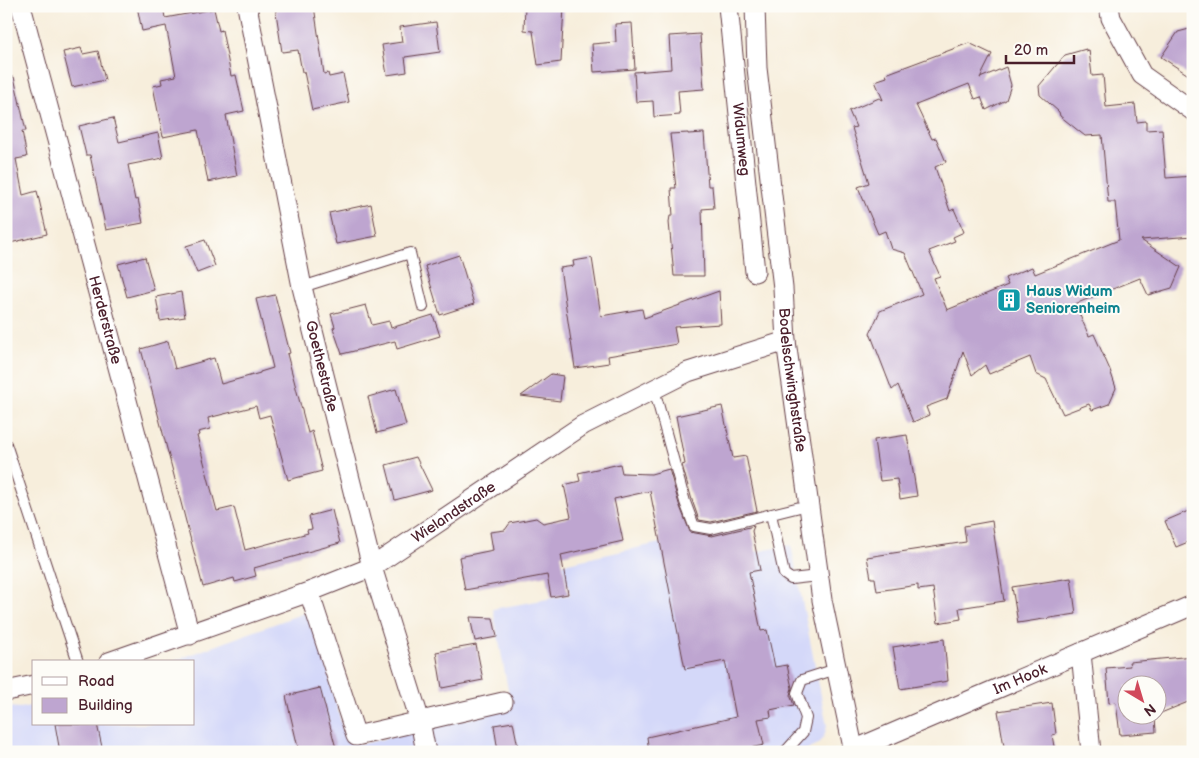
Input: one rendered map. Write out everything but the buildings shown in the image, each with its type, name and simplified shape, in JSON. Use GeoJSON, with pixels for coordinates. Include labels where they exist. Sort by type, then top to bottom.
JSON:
{"type":"FeatureCollection","features":[{"type":"Feature","properties":{"kind":"street","name":"Herderstraße"},"geometry":{"type":"LineString","coordinates":[[20,6],[190,635]]}},
{"type":"Feature","properties":{"kind":"street","name":"Goethestraße"},"geometry":{"type":"LineString","coordinates":[[247,6],[302,287],[372,567],[420,721],[426,752]]}},
{"type":"Feature","properties":{"kind":"street","name":"Widumweg"},"geometry":{"type":"LineString","coordinates":[[728,6],[755,272]]}},
{"type":"Feature","properties":{"kind":"street","name":"Bodelschwinghstraße"},"geometry":{"type":"LineString","coordinates":[[755,6],[757,68],[783,288],[786,342],[818,576],[852,751]]}},
{"type":"Feature","properties":{"kind":"street"},"geometry":{"type":"LineString","coordinates":[[1109,6],[1111,18],[1142,75],[1193,111]]}},
{"type":"Feature","properties":{"kind":"street","name":"Wielandstraße"},"geometry":{"type":"LineString","coordinates":[[115,660],[309,592],[372,567],[583,424],[688,372],[786,342]]}},
{"type":"Feature","properties":{"kind":"street"},"geometry":{"type":"LineString","coordinates":[[309,592],[356,736],[503,702]]}},
{"type":"Feature","properties":{"kind":"street","name":"Im Hook"},"geometry":{"type":"LineString","coordinates":[[852,751],[1193,605]]}},
{"type":"Feature","properties":{"kind":"street"},"geometry":{"type":"LineString","coordinates":[[1081,653],[1091,752]]}},
{"type":"Feature","properties":{"kind":"street"},"geometry":{"type":"LineString","coordinates":[[6,691],[32,685]]}},
{"type":"Feature","properties":{"kind":"lane"},"geometry":{"type":"LineString","coordinates":[[302,287],[410,253],[423,307]]}},
{"type":"Feature","properties":{"kind":"lane"},"geometry":{"type":"LineString","coordinates":[[654,389],[685,502],[694,526],[710,529],[808,505]]}},
{"type":"Feature","properties":{"kind":"lane"},"geometry":{"type":"LineString","coordinates":[[6,444],[77,660]]}},
{"type":"Feature","properties":{"kind":"lane"},"geometry":{"type":"LineString","coordinates":[[771,514],[784,574],[791,579],[818,576]]}},
{"type":"Feature","properties":{"kind":"lane"},"geometry":{"type":"LineString","coordinates":[[784,752],[803,732],[806,718],[797,692],[802,680],[836,669]]}},
{"type":"Feature","properties":{"kind":"shaded area"},"geometry":{"type":"Polygon","coordinates":[[[660,543],[666,570],[791,545],[827,726],[824,736],[818,744],[802,752],[6,752],[6,707],[21,708],[32,705],[32,726],[195,726],[195,660],[176,660],[304,613],[309,615],[317,628],[344,734],[351,743],[362,744],[480,716],[511,706],[493,609],[570,595],[563,564],[660,543]]]}},
{"type":"Feature","properties":{"kind":"place","name":"Haus Widum Seniorenheim"},"geometry":{"type":"Point","coordinates":[1009,300]}}]}
